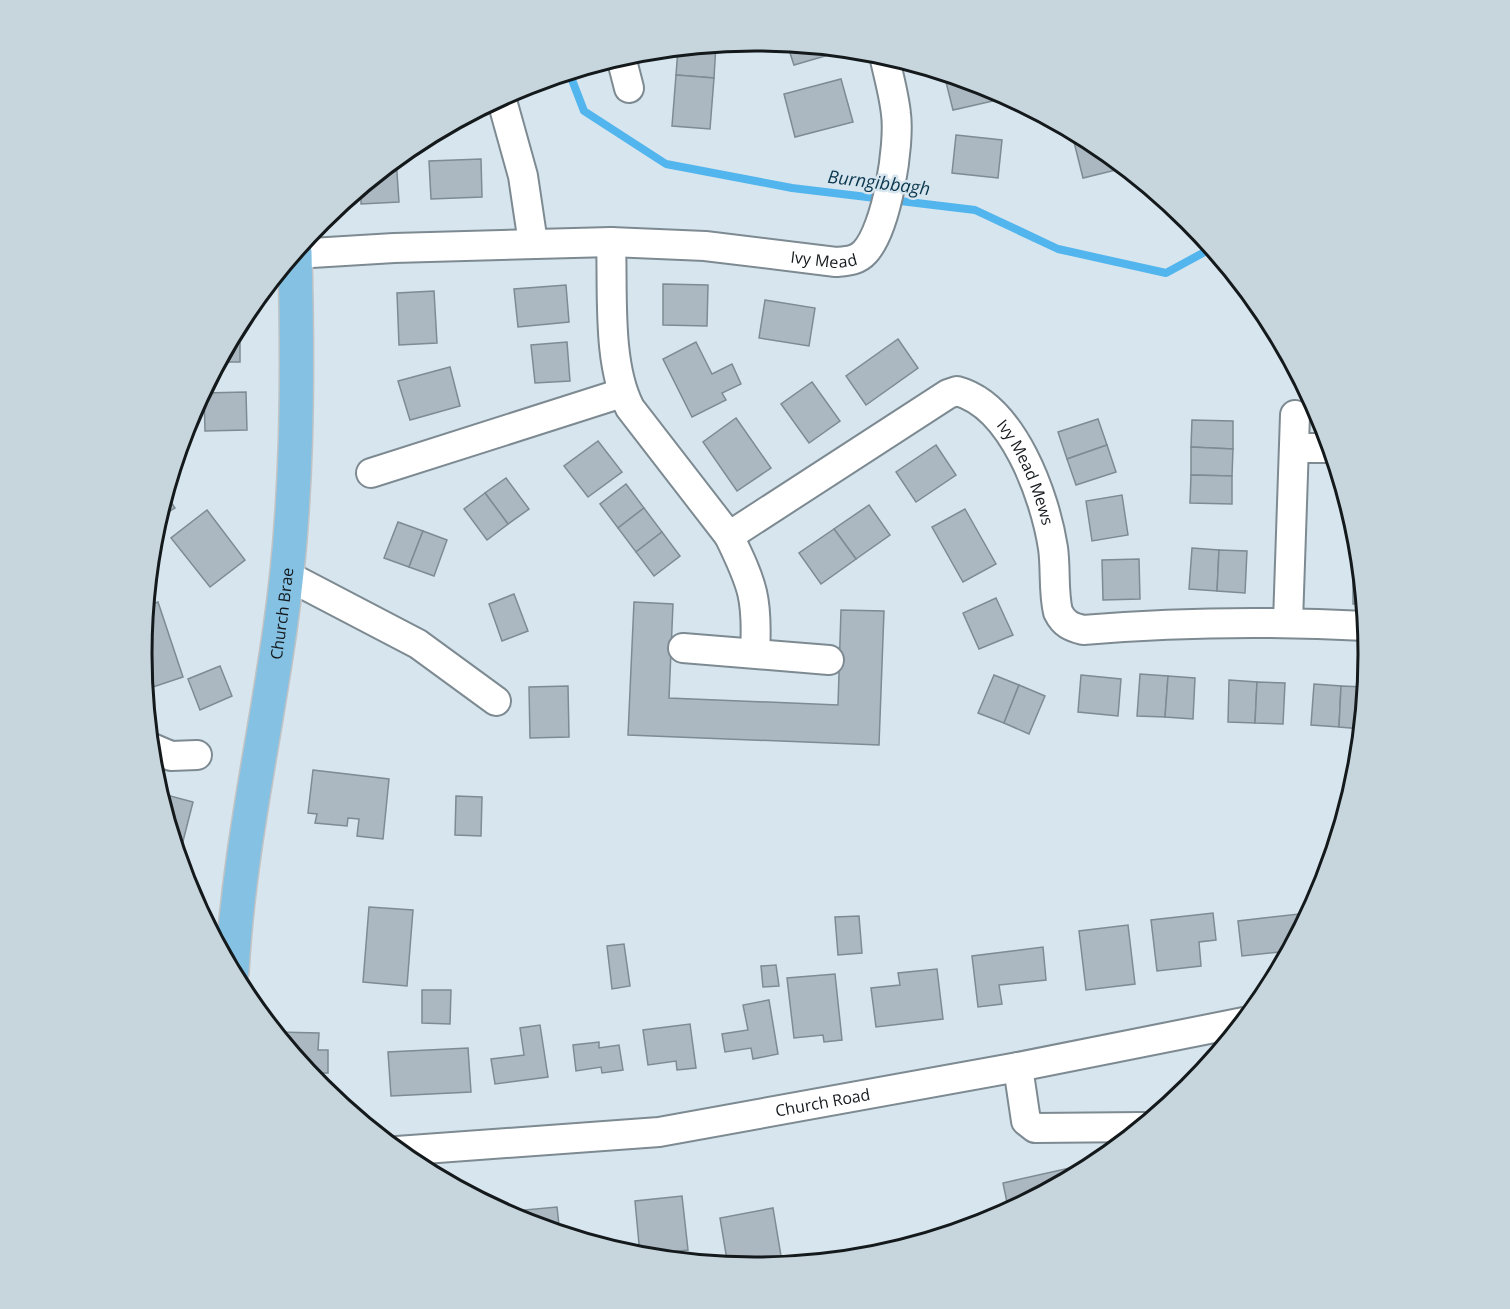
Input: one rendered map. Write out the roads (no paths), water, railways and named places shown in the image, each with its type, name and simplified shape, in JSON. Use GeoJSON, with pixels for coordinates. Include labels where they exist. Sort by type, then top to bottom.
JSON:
{"type":"FeatureCollection","features":[{"type":"Feature","properties":{"kind":"main road","name":"Church Brae"},"geometry":{"type":"LineString","coordinates":[[233,958],[238,898],[286,574],[297,417],[295,264]]}},
{"type":"Feature","properties":{"kind":"street"},"geometry":{"type":"LineString","coordinates":[[623,66],[629,88]]}},
{"type":"Feature","properties":{"kind":"street","name":"Ivy Mead"},"geometry":{"type":"LineString","coordinates":[[305,253],[611,242],[705,246],[836,262],[854,260],[866,251],[879,224],[895,167],[896,115],[886,66]]}},
{"type":"Feature","properties":{"kind":"street"},"geometry":{"type":"LineString","coordinates":[[503,106],[522,176],[533,243]]}},
{"type":"Feature","properties":{"kind":"street"},"geometry":{"type":"LineString","coordinates":[[611,242],[615,348],[622,393],[729,536],[747,573],[755,597],[757,613],[755,653]]}},
{"type":"Feature","properties":{"kind":"street","name":"Ivy Mead Mews"},"geometry":{"type":"LineString","coordinates":[[729,536],[948,394],[957,391],[968,394],[985,404],[1006,428],[1027,465],[1043,505],[1053,549],[1056,603],[1063,621],[1083,630],[1154,624],[1288,622],[1357,626]]}},
{"type":"Feature","properties":{"kind":"street"},"geometry":{"type":"LineString","coordinates":[[371,473],[622,393]]}},
{"type":"Feature","properties":{"kind":"street"},"geometry":{"type":"LineString","coordinates":[[1288,622],[1295,415]]}},
{"type":"Feature","properties":{"kind":"street"},"geometry":{"type":"LineString","coordinates":[[1294,448],[1321,448]]}},
{"type":"Feature","properties":{"kind":"street"},"geometry":{"type":"LineString","coordinates":[[286,574],[418,645],[496,701]]}},
{"type":"Feature","properties":{"kind":"street"},"geometry":{"type":"LineString","coordinates":[[683,648],[829,660]]}},
{"type":"Feature","properties":{"kind":"street"},"geometry":{"type":"LineString","coordinates":[[160,751],[171,756],[197,755]]}},
{"type":"Feature","properties":{"kind":"street","name":"Church Road"},"geometry":{"type":"LineString","coordinates":[[412,1150],[659,1132],[1018,1067],[1232,1024]]}},
{"type":"Feature","properties":{"kind":"street"},"geometry":{"type":"LineString","coordinates":[[1018,1067],[1026,1121],[1035,1128],[1129,1127]]}},
{"type":"Feature","properties":{"kind":"waterway","name":"Burngibbagh"},"geometry":{"type":"LineString","coordinates":[[572,80],[584,111],[666,164],[792,188],[975,210],[1058,249],[1166,273],[1204,252]]}}]}
